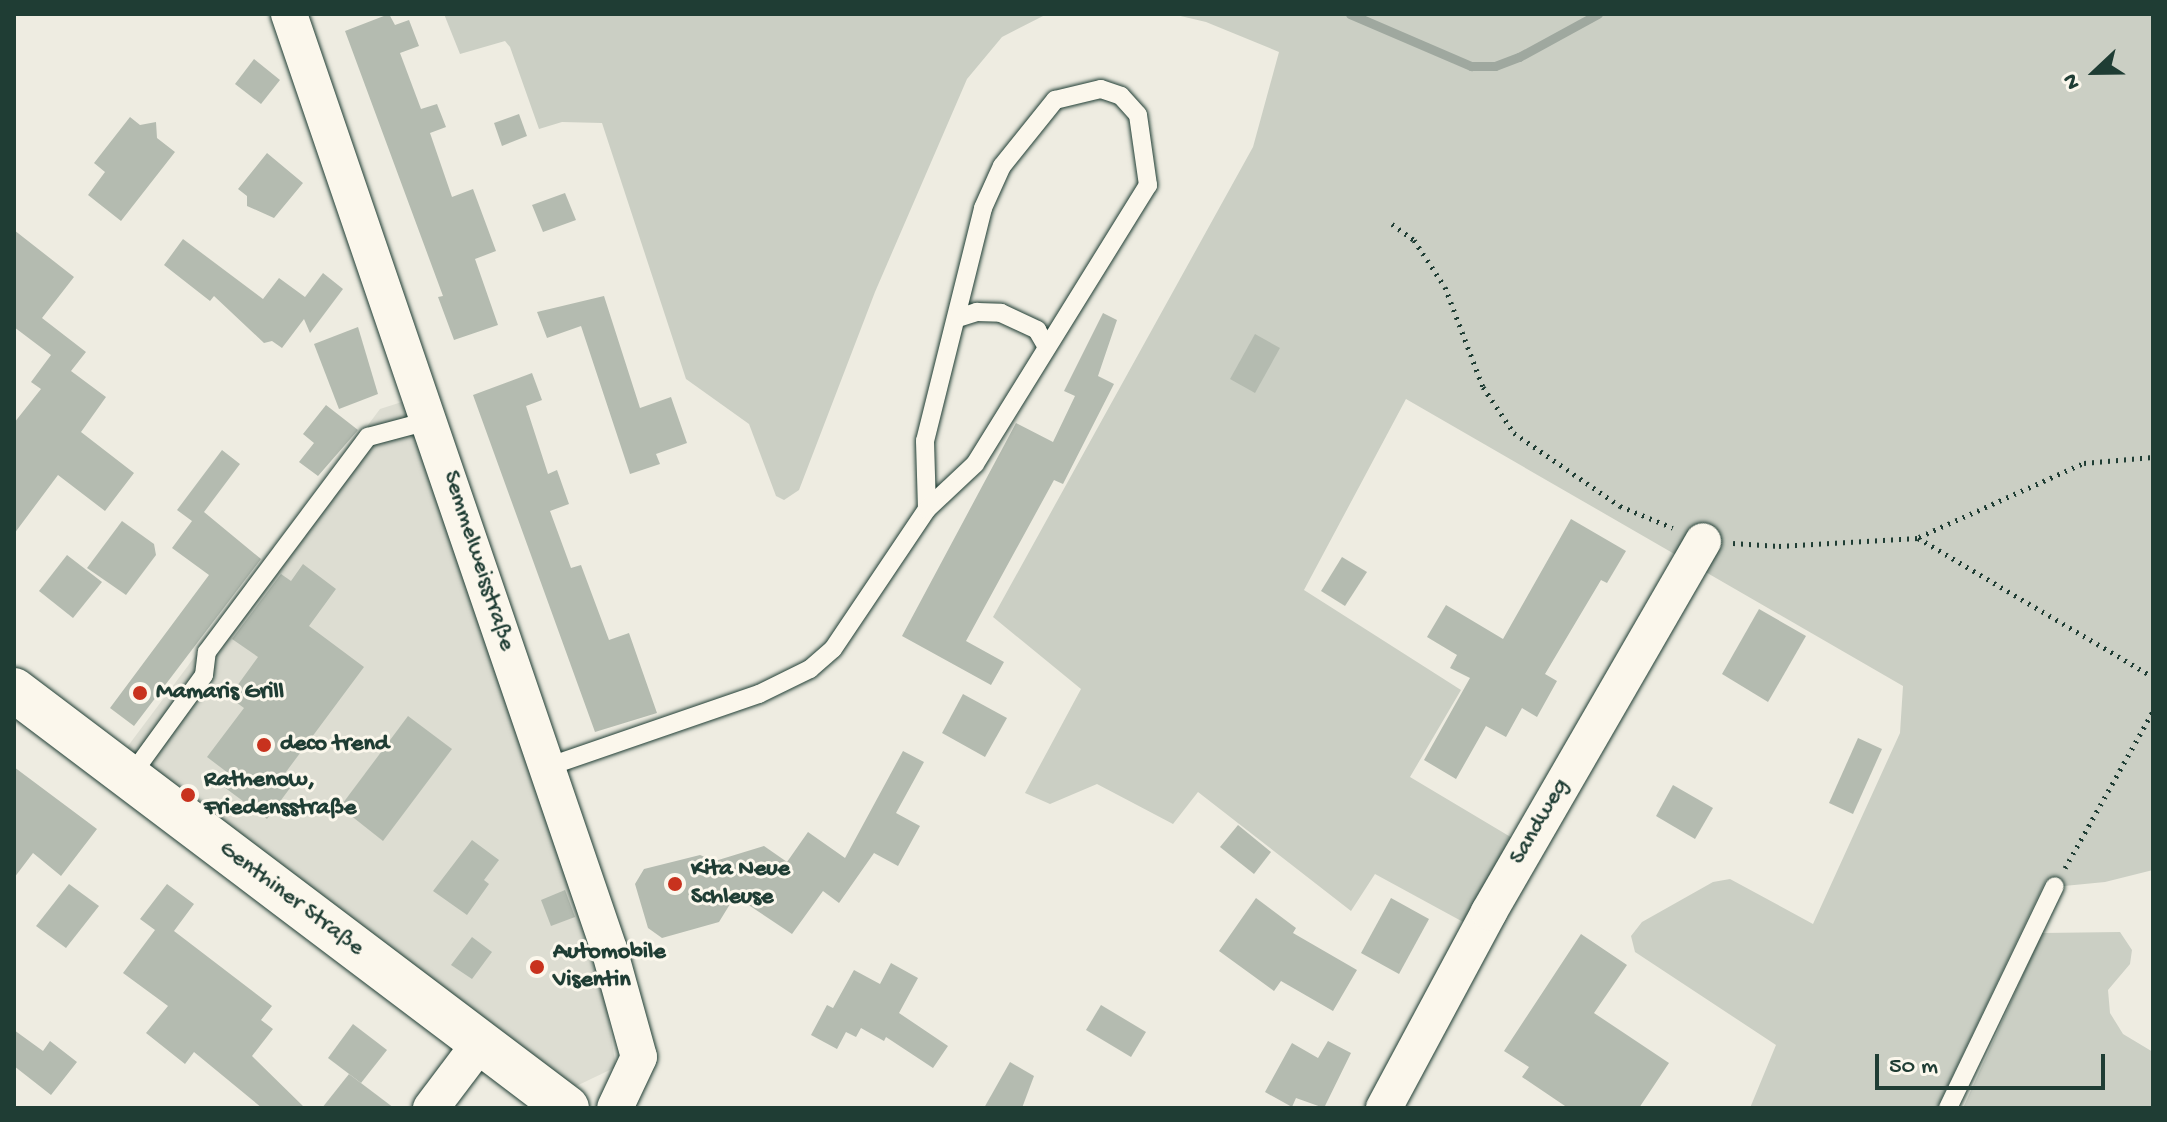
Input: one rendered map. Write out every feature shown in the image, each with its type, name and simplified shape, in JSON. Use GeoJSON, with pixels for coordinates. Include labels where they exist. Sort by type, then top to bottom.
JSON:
{"type":"FeatureCollection","features":[{"type":"Feature","properties":{"kind":"main road","name":"Genthiner Straße"},"geometry":{"type":"LineString","coordinates":[[14,690],[567,1108]]}},
{"type":"Feature","properties":{"kind":"street","name":"Semmelweisstraße"},"geometry":{"type":"LineString","coordinates":[[289,14],[432,420],[639,1057],[615,1108]]}},
{"type":"Feature","properties":{"kind":"street","name":"Sandweg"},"geometry":{"type":"LineString","coordinates":[[1384,1108],[1496,899],[1703,541]]}},
{"type":"Feature","properties":{"kind":"street"},"geometry":{"type":"LineString","coordinates":[[431,1108],[480,1043]]}},
{"type":"Feature","properties":{"kind":"lane"},"geometry":{"type":"LineString","coordinates":[[547,767],[759,694],[810,669],[833,649],[927,509],[975,464],[1045,344],[1148,185],[1138,115],[1121,96],[1101,89],[1055,100],[1002,166],[983,208],[925,441],[927,509]]}},
{"type":"Feature","properties":{"kind":"lane"},"geometry":{"type":"LineString","coordinates":[[958,318],[977,312],[1001,313],[1037,330],[1045,344]]}},
{"type":"Feature","properties":{"kind":"lane"},"geometry":{"type":"LineString","coordinates":[[130,777],[204,675],[207,652],[368,437],[432,420]]}},
{"type":"Feature","properties":{"kind":"lane"},"geometry":{"type":"LineString","coordinates":[[1948,1108],[2055,886]]}},
{"type":"Feature","properties":{"kind":"path"},"geometry":{"type":"LineString","coordinates":[[1392,224],[1414,240],[1445,287],[1483,387],[1514,433],[1620,506],[1703,541],[1779,546],[1918,538],[2084,463],[2153,457]]}},
{"type":"Feature","properties":{"kind":"path"},"geometry":{"type":"LineString","coordinates":[[1918,538],[2153,677]]}},
{"type":"Feature","properties":{"kind":"path"},"geometry":{"type":"LineString","coordinates":[[2055,886],[2153,711]]}},
{"type":"Feature","properties":{"kind":"shaded area"},"geometry":{"type":"Polygon","coordinates":[[[444,14],[1047,14],[1002,37],[967,79],[875,292],[799,490],[784,500],[776,496],[749,424],[686,379],[602,123],[562,122],[539,129],[510,47],[505,41],[460,54],[444,14]]]}},
{"type":"Feature","properties":{"kind":"shaded area"},"geometry":{"type":"Polygon","coordinates":[[[1172,14],[2153,14],[2153,870],[2105,882],[2064,886],[2046,880],[1937,1108],[1750,1108],[1776,1045],[1635,952],[1631,936],[1642,922],[1713,882],[1730,879],[1813,924],[1900,733],[1903,686],[1406,399],[1304,590],[1461,690],[1410,777],[1514,839],[1465,923],[1375,874],[1351,911],[1198,792],[1173,824],[1097,784],[1050,804],[1025,793],[1081,689],[993,617],[1253,147],[1279,52],[1206,22],[1172,14]]]}},
{"type":"Feature","properties":{"kind":"shaded area"},"geometry":{"type":"Polygon","coordinates":[[[405,401],[604,991],[616,1067],[568,1090],[122,754],[380,409],[405,401]]]}},
{"type":"Feature","properties":{"kind":"shaded area"},"geometry":{"type":"Polygon","coordinates":[[[2120,932],[2132,950],[2130,964],[2108,990],[2110,1013],[2123,1034],[2153,1052],[2153,1108],[1963,1108],[2042,933],[2120,932]]]}},
{"type":"Feature","properties":{"kind":"building"},"geometry":{"type":"Polygon","coordinates":[[[389,14],[395,25],[409,20],[419,46],[400,53],[421,109],[437,104],[446,127],[430,133],[452,197],[473,189],[496,251],[475,259],[498,325],[454,340],[438,297],[443,296],[345,31],[389,14]]]}},
{"type":"Feature","properties":{"kind":"building"},"geometry":{"type":"Polygon","coordinates":[[[254,59],[280,80],[261,104],[235,84],[254,59]]]}},
{"type":"Feature","properties":{"kind":"building"},"geometry":{"type":"Polygon","coordinates":[[[519,114],[527,136],[502,146],[494,123],[519,114]]]}},
{"type":"Feature","properties":{"kind":"building"},"geometry":{"type":"Polygon","coordinates":[[[130,117],[140,125],[156,122],[157,138],[175,152],[121,221],[88,195],[105,172],[94,163],[130,117]]]}},
{"type":"Feature","properties":{"kind":"building"},"geometry":{"type":"Polygon","coordinates":[[[267,153],[303,183],[274,218],[247,206],[247,196],[238,189],[267,153]]]}},
{"type":"Feature","properties":{"kind":"building"},"geometry":{"type":"Polygon","coordinates":[[[565,193],[576,220],[543,232],[532,205],[565,193]]]}},
{"type":"Feature","properties":{"kind":"building"},"geometry":{"type":"Polygon","coordinates":[[[14,230],[74,277],[42,318],[86,352],[71,371],[106,397],[81,432],[134,473],[105,511],[58,475],[14,534],[14,423],[41,389],[31,382],[51,355],[14,327],[14,230]]]}},
{"type":"Feature","properties":{"kind":"building"},"geometry":{"type":"Polygon","coordinates":[[[183,239],[263,299],[279,278],[305,297],[323,273],[343,289],[310,333],[304,319],[282,348],[272,341],[264,343],[214,296],[210,301],[164,265],[183,239]]]}},
{"type":"Feature","properties":{"kind":"building"},"geometry":{"type":"Polygon","coordinates":[[[604,296],[640,408],[671,397],[687,443],[656,454],[660,464],[630,474],[581,326],[547,338],[537,312],[604,296]]]}},
{"type":"Feature","properties":{"kind":"building"},"geometry":{"type":"Polygon","coordinates":[[[1103,313],[1117,320],[1098,376],[1114,384],[1063,484],[1054,480],[966,641],[1004,662],[991,685],[902,636],[1016,423],[1053,442],[1075,396],[1064,391],[1103,313]]]}},
{"type":"Feature","properties":{"kind":"building"},"geometry":{"type":"Polygon","coordinates":[[[358,327],[378,394],[339,409],[314,344],[358,327]]]}},
{"type":"Feature","properties":{"kind":"building"},"geometry":{"type":"Polygon","coordinates":[[[1255,334],[1280,348],[1255,393],[1230,379],[1255,334]]]}},
{"type":"Feature","properties":{"kind":"building"},"geometry":{"type":"Polygon","coordinates":[[[532,373],[542,400],[526,406],[548,474],[557,470],[569,504],[550,511],[571,568],[581,565],[609,640],[629,633],[657,713],[595,732],[473,395],[532,373]]]}},
{"type":"Feature","properties":{"kind":"building"},"geometry":{"type":"Polygon","coordinates":[[[326,405],[358,430],[318,476],[299,462],[314,443],[303,434],[326,405]]]}},
{"type":"Feature","properties":{"kind":"building"},"geometry":{"type":"Polygon","coordinates":[[[222,450],[240,464],[204,512],[261,559],[134,726],[110,708],[209,575],[172,548],[192,521],[177,510],[222,450]]]}},
{"type":"Feature","properties":{"kind":"building"},"geometry":{"type":"Polygon","coordinates":[[[1571,519],[1626,551],[1607,583],[1601,580],[1545,674],[1557,681],[1537,717],[1522,708],[1506,737],[1486,726],[1456,779],[1424,760],[1470,678],[1450,668],[1457,655],[1427,637],[1446,605],[1503,639],[1571,519]]]}},
{"type":"Feature","properties":{"kind":"building"},"geometry":{"type":"Polygon","coordinates":[[[122,521],[154,544],[156,555],[126,595],[87,568],[122,521]]]}},
{"type":"Feature","properties":{"kind":"building"},"geometry":{"type":"Polygon","coordinates":[[[67,555],[102,582],[73,618],[39,591],[67,555]]]}},
{"type":"Feature","properties":{"kind":"building"},"geometry":{"type":"Polygon","coordinates":[[[1342,557],[1367,572],[1345,606],[1321,591],[1342,557]]]}},
{"type":"Feature","properties":{"kind":"building"},"geometry":{"type":"Polygon","coordinates":[[[303,564],[336,589],[309,626],[364,667],[283,776],[293,784],[267,819],[224,787],[232,776],[207,757],[244,708],[229,697],[258,657],[232,639],[281,574],[291,581],[303,564]]]}},
{"type":"Feature","properties":{"kind":"building"},"geometry":{"type":"Polygon","coordinates":[[[1759,609],[1806,636],[1768,702],[1722,674],[1759,609]]]}},
{"type":"Feature","properties":{"kind":"building"},"geometry":{"type":"Polygon","coordinates":[[[963,694],[1007,718],[985,757],[942,733],[963,694]]]}},
{"type":"Feature","properties":{"kind":"building"},"geometry":{"type":"Polygon","coordinates":[[[408,716],[452,749],[383,841],[340,807],[408,716]]]}},
{"type":"Feature","properties":{"kind":"building"},"geometry":{"type":"Polygon","coordinates":[[[1858,738],[1882,749],[1853,814],[1829,803],[1858,738]]]}},
{"type":"Feature","properties":{"kind":"building"},"geometry":{"type":"Polygon","coordinates":[[[903,751],[924,762],[896,813],[920,826],[898,866],[874,853],[839,903],[823,891],[792,934],[735,896],[719,922],[662,938],[648,928],[635,884],[644,869],[700,855],[715,861],[764,846],[787,862],[808,832],[845,858],[903,751]]]}},
{"type":"Feature","properties":{"kind":"building"},"geometry":{"type":"Polygon","coordinates":[[[14,767],[97,829],[61,876],[33,853],[14,878],[14,767]]]}},
{"type":"Feature","properties":{"kind":"building"},"geometry":{"type":"Polygon","coordinates":[[[1673,785],[1713,808],[1695,839],[1656,816],[1673,785]]]}},
{"type":"Feature","properties":{"kind":"building"},"geometry":{"type":"Polygon","coordinates":[[[1238,825],[1271,852],[1254,874],[1220,847],[1238,825]]]}},
{"type":"Feature","properties":{"kind":"building"},"geometry":{"type":"Polygon","coordinates":[[[472,840],[499,860],[484,880],[489,884],[467,915],[433,891],[472,840]]]}},
{"type":"Feature","properties":{"kind":"building"},"geometry":{"type":"Polygon","coordinates":[[[69,884],[99,906],[66,948],[36,926],[69,884]]]}},
{"type":"Feature","properties":{"kind":"building"},"geometry":{"type":"Polygon","coordinates":[[[167,884],[194,904],[174,931],[272,1006],[261,1020],[273,1029],[252,1056],[305,1108],[262,1108],[194,1052],[185,1064],[146,1033],[168,1006],[123,973],[155,930],[140,919],[167,884]]]}},
{"type":"Feature","properties":{"kind":"building"},"geometry":{"type":"Polygon","coordinates":[[[565,890],[575,917],[551,926],[541,900],[565,890]]]}},
{"type":"Feature","properties":{"kind":"building"},"geometry":{"type":"Polygon","coordinates":[[[1256,898],[1296,928],[1293,933],[1357,970],[1333,1011],[1281,981],[1274,991],[1219,951],[1256,898]]]}},
{"type":"Feature","properties":{"kind":"building"},"geometry":{"type":"Polygon","coordinates":[[[1391,898],[1429,919],[1399,974],[1361,953],[1391,898]]]}},
{"type":"Feature","properties":{"kind":"building"},"geometry":{"type":"Polygon","coordinates":[[[1581,934],[1627,965],[1594,1013],[1669,1063],[1639,1108],[1568,1108],[1522,1077],[1529,1067],[1504,1051],[1581,934]]]}},
{"type":"Feature","properties":{"kind":"building"},"geometry":{"type":"Polygon","coordinates":[[[472,937],[492,952],[472,979],[451,965],[472,937]]]}},
{"type":"Feature","properties":{"kind":"building"},"geometry":{"type":"Polygon","coordinates":[[[891,963],[918,978],[899,1013],[948,1046],[933,1068],[886,1037],[884,1041],[861,1028],[856,1037],[846,1032],[837,1049],[811,1035],[827,1005],[833,1008],[854,970],[880,984],[891,963]]]}},
{"type":"Feature","properties":{"kind":"building"},"geometry":{"type":"Polygon","coordinates":[[[1101,1005],[1146,1032],[1131,1057],[1086,1030],[1101,1005]]]}},
{"type":"Feature","properties":{"kind":"building"},"geometry":{"type":"Polygon","coordinates":[[[353,1024],[387,1050],[361,1083],[328,1058],[353,1024]]]}},
{"type":"Feature","properties":{"kind":"building"},"geometry":{"type":"Polygon","coordinates":[[[14,1030],[43,1051],[50,1041],[77,1062],[51,1095],[14,1066],[14,1030]]]}},
{"type":"Feature","properties":{"kind":"building"},"geometry":{"type":"Polygon","coordinates":[[[1328,1041],[1351,1053],[1324,1108],[1296,1098],[1292,1107],[1265,1092],[1292,1043],[1318,1058],[1328,1041]]]}},
{"type":"Feature","properties":{"kind":"building"},"geometry":{"type":"Polygon","coordinates":[[[1010,1062],[1034,1076],[1022,1108],[984,1108],[1010,1062]]]}},
{"type":"Feature","properties":{"kind":"building"},"geometry":{"type":"Polygon","coordinates":[[[349,1074],[394,1108],[322,1108],[349,1074]]]}},
{"type":"Feature","properties":{"kind":"waterway"},"geometry":{"type":"LineString","coordinates":[[1350,14],[1471,66],[1495,66],[1519,57],[1598,14]]}},
{"type":"Feature","properties":{"kind":"place","name":"Mamaris Grill"},"geometry":{"type":"Point","coordinates":[140,693]}},
{"type":"Feature","properties":{"kind":"place","name":"deco trend"},"geometry":{"type":"Point","coordinates":[264,745]}},
{"type":"Feature","properties":{"kind":"place","name":"Rathenow, Friedensstraße"},"geometry":{"type":"Point","coordinates":[188,795]}},
{"type":"Feature","properties":{"kind":"place","name":"Kita Neue Schleuse"},"geometry":{"type":"Point","coordinates":[675,884]}},
{"type":"Feature","properties":{"kind":"place","name":"Automobile Visentin"},"geometry":{"type":"Point","coordinates":[537,967]}}]}
